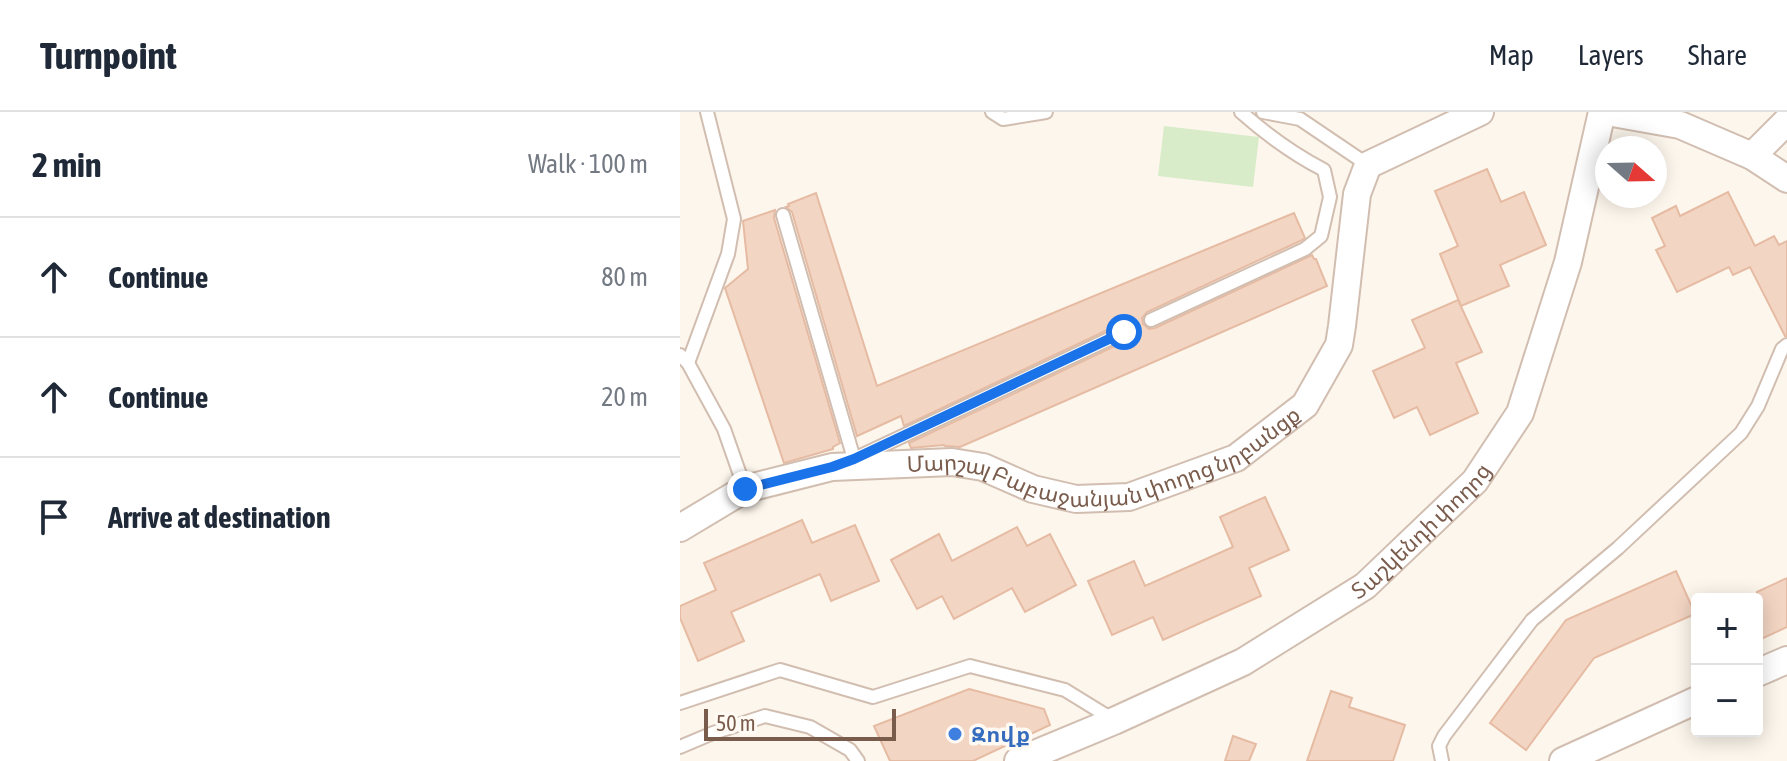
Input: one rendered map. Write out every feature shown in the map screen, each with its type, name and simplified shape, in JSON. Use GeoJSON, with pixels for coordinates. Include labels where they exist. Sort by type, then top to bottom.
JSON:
{"type":"FeatureCollection","features":[{"type":"Feature","properties":{"kind":"street"},"geometry":{"type":"LineString","coordinates":[[1368,165],[1479,112]]}},
{"type":"Feature","properties":{"kind":"street"},"geometry":{"type":"LineString","coordinates":[[1605,112],[1680,125],[1752,156],[1787,179]]}},
{"type":"Feature","properties":{"kind":"street","name":"Տաշկենդի փողոց"},"geometry":{"type":"LineString","coordinates":[[1018,761],[1243,662],[1365,586],[1475,481],[1520,413],[1568,262],[1605,112]]}},
{"type":"Feature","properties":{"kind":"street"},"geometry":{"type":"LineString","coordinates":[[1752,156],[1787,121]]}},
{"type":"Feature","properties":{"kind":"street","name":"Մարշալ Բաբաջանյան փողոց նրբանցք"},"geometry":{"type":"LineString","coordinates":[[680,528],[745,489],[843,463],[952,462],[983,467],[1033,489],[1076,499],[1129,497],[1236,458],[1305,405],[1339,345],[1357,194],[1368,165]]}},
{"type":"Feature","properties":{"kind":"street"},"geometry":{"type":"LineString","coordinates":[[1763,670],[1787,660]]}},
{"type":"Feature","properties":{"kind":"street"},"geometry":{"type":"LineString","coordinates":[[1563,761],[1691,703]]}},
{"type":"Feature","properties":{"kind":"lane"},"geometry":{"type":"LineString","coordinates":[[707,112],[734,219],[728,254],[684,359],[724,429],[745,489]]}},
{"type":"Feature","properties":{"kind":"lane"},"geometry":{"type":"LineString","coordinates":[[992,112],[1003,119],[1046,112]]}},
{"type":"Feature","properties":{"kind":"lane"},"geometry":{"type":"LineString","coordinates":[[1151,320],[1305,249],[1321,236],[1330,197],[1324,170],[1267,135],[1241,112]]}},
{"type":"Feature","properties":{"kind":"lane"},"geometry":{"type":"LineString","coordinates":[[1263,112],[1300,119],[1368,165]]}},
{"type":"Feature","properties":{"kind":"lane"},"geometry":{"type":"LineString","coordinates":[[783,215],[843,463],[1124,332]]}},
{"type":"Feature","properties":{"kind":"lane"},"geometry":{"type":"LineString","coordinates":[[1442,761],[1439,746],[1444,736],[1532,620],[1618,548],[1741,433],[1758,406],[1782,349],[1787,345]]}},
{"type":"Feature","properties":{"kind":"lane"},"geometry":{"type":"LineString","coordinates":[[680,703],[780,670],[873,697],[970,666],[1065,690],[1114,721]]}},
{"type":"Feature","properties":{"kind":"lane"},"geometry":{"type":"LineString","coordinates":[[680,747],[765,716],[810,727],[850,750],[858,761]]}},
{"type":"Feature","properties":{"kind":"green space"},"geometry":{"type":"Polygon","coordinates":[[[1164,126],[1259,137],[1253,187],[1158,176],[1164,126]]]}},
{"type":"Feature","properties":{"kind":"building"},"geometry":{"type":"Polygon","coordinates":[[[1487,169],[1501,202],[1524,192],[1546,245],[1500,265],[1509,286],[1461,306],[1440,254],[1458,246],[1435,191],[1487,169]]]}},
{"type":"Feature","properties":{"kind":"building"},"geometry":{"type":"Polygon","coordinates":[[[1728,192],[1755,246],[1774,236],[1779,245],[1787,241],[1787,336],[1750,267],[1733,275],[1729,267],[1677,292],[1656,250],[1665,246],[1652,218],[1676,206],[1680,216],[1728,192]]]}},
{"type":"Feature","properties":{"kind":"building"},"geometry":{"type":"Polygon","coordinates":[[[816,193],[877,386],[1294,213],[1305,238],[1147,312],[1142,318],[1143,324],[1149,329],[1155,328],[1312,255],[1327,286],[960,447],[911,448],[909,443],[1128,340],[1132,329],[1128,324],[1120,324],[904,426],[901,416],[857,436],[792,212],[786,207],[816,193]]]}},
{"type":"Feature","properties":{"kind":"building"},"geometry":{"type":"Polygon","coordinates":[[[775,210],[774,218],[840,443],[833,449],[784,463],[725,288],[748,269],[743,221],[775,210]]]}},
{"type":"Feature","properties":{"kind":"building"},"geometry":{"type":"Polygon","coordinates":[[[1458,300],[1482,352],[1456,363],[1478,413],[1430,435],[1417,407],[1394,418],[1373,371],[1425,348],[1412,320],[1458,300]]]}},
{"type":"Feature","properties":{"kind":"building"},"geometry":{"type":"Polygon","coordinates":[[[1265,497],[1289,550],[1249,568],[1261,596],[1163,640],[1153,617],[1112,635],[1088,581],[1134,561],[1145,586],[1233,547],[1220,517],[1265,497]]]}},
{"type":"Feature","properties":{"kind":"building"},"geometry":{"type":"Polygon","coordinates":[[[802,520],[812,543],[855,525],[879,581],[831,601],[820,574],[731,612],[744,641],[698,661],[680,618],[680,606],[716,590],[704,563],[802,520]]]}},
{"type":"Feature","properties":{"kind":"building"},"geometry":{"type":"Polygon","coordinates":[[[1017,527],[1027,546],[1050,534],[1076,585],[1025,612],[1012,588],[954,619],[942,596],[917,609],[891,560],[939,534],[952,561],[1017,527]]]}},
{"type":"Feature","properties":{"kind":"building"},"geometry":{"type":"Polygon","coordinates":[[[1676,571],[1691,605],[1691,616],[1594,658],[1526,750],[1490,723],[1566,620],[1676,571]]]}},
{"type":"Feature","properties":{"kind":"building"},"geometry":{"type":"Polygon","coordinates":[[[1787,578],[1787,627],[1763,638],[1763,593],[1757,592],[1787,578]]]}},
{"type":"Feature","properties":{"kind":"building"},"geometry":{"type":"Polygon","coordinates":[[[969,689],[1044,709],[1050,725],[973,761],[890,761],[874,726],[969,689]]]}},
{"type":"Feature","properties":{"kind":"building"},"geometry":{"type":"Polygon","coordinates":[[[1331,691],[1352,698],[1349,707],[1405,725],[1393,761],[1307,761],[1331,691]]]}},
{"type":"Feature","properties":{"kind":"building"},"geometry":{"type":"Polygon","coordinates":[[[1233,736],[1256,744],[1249,761],[1225,761],[1233,736]]]}},
{"type":"Feature","properties":{"kind":"place","name":"Զովք"},"geometry":{"type":"Point","coordinates":[955,734]}},
{"type":"Feature","properties":{"kind":"route"},"geometry":{"type":"LineString","coordinates":[[745,489],[854,459],[1124,332]]}}]}
